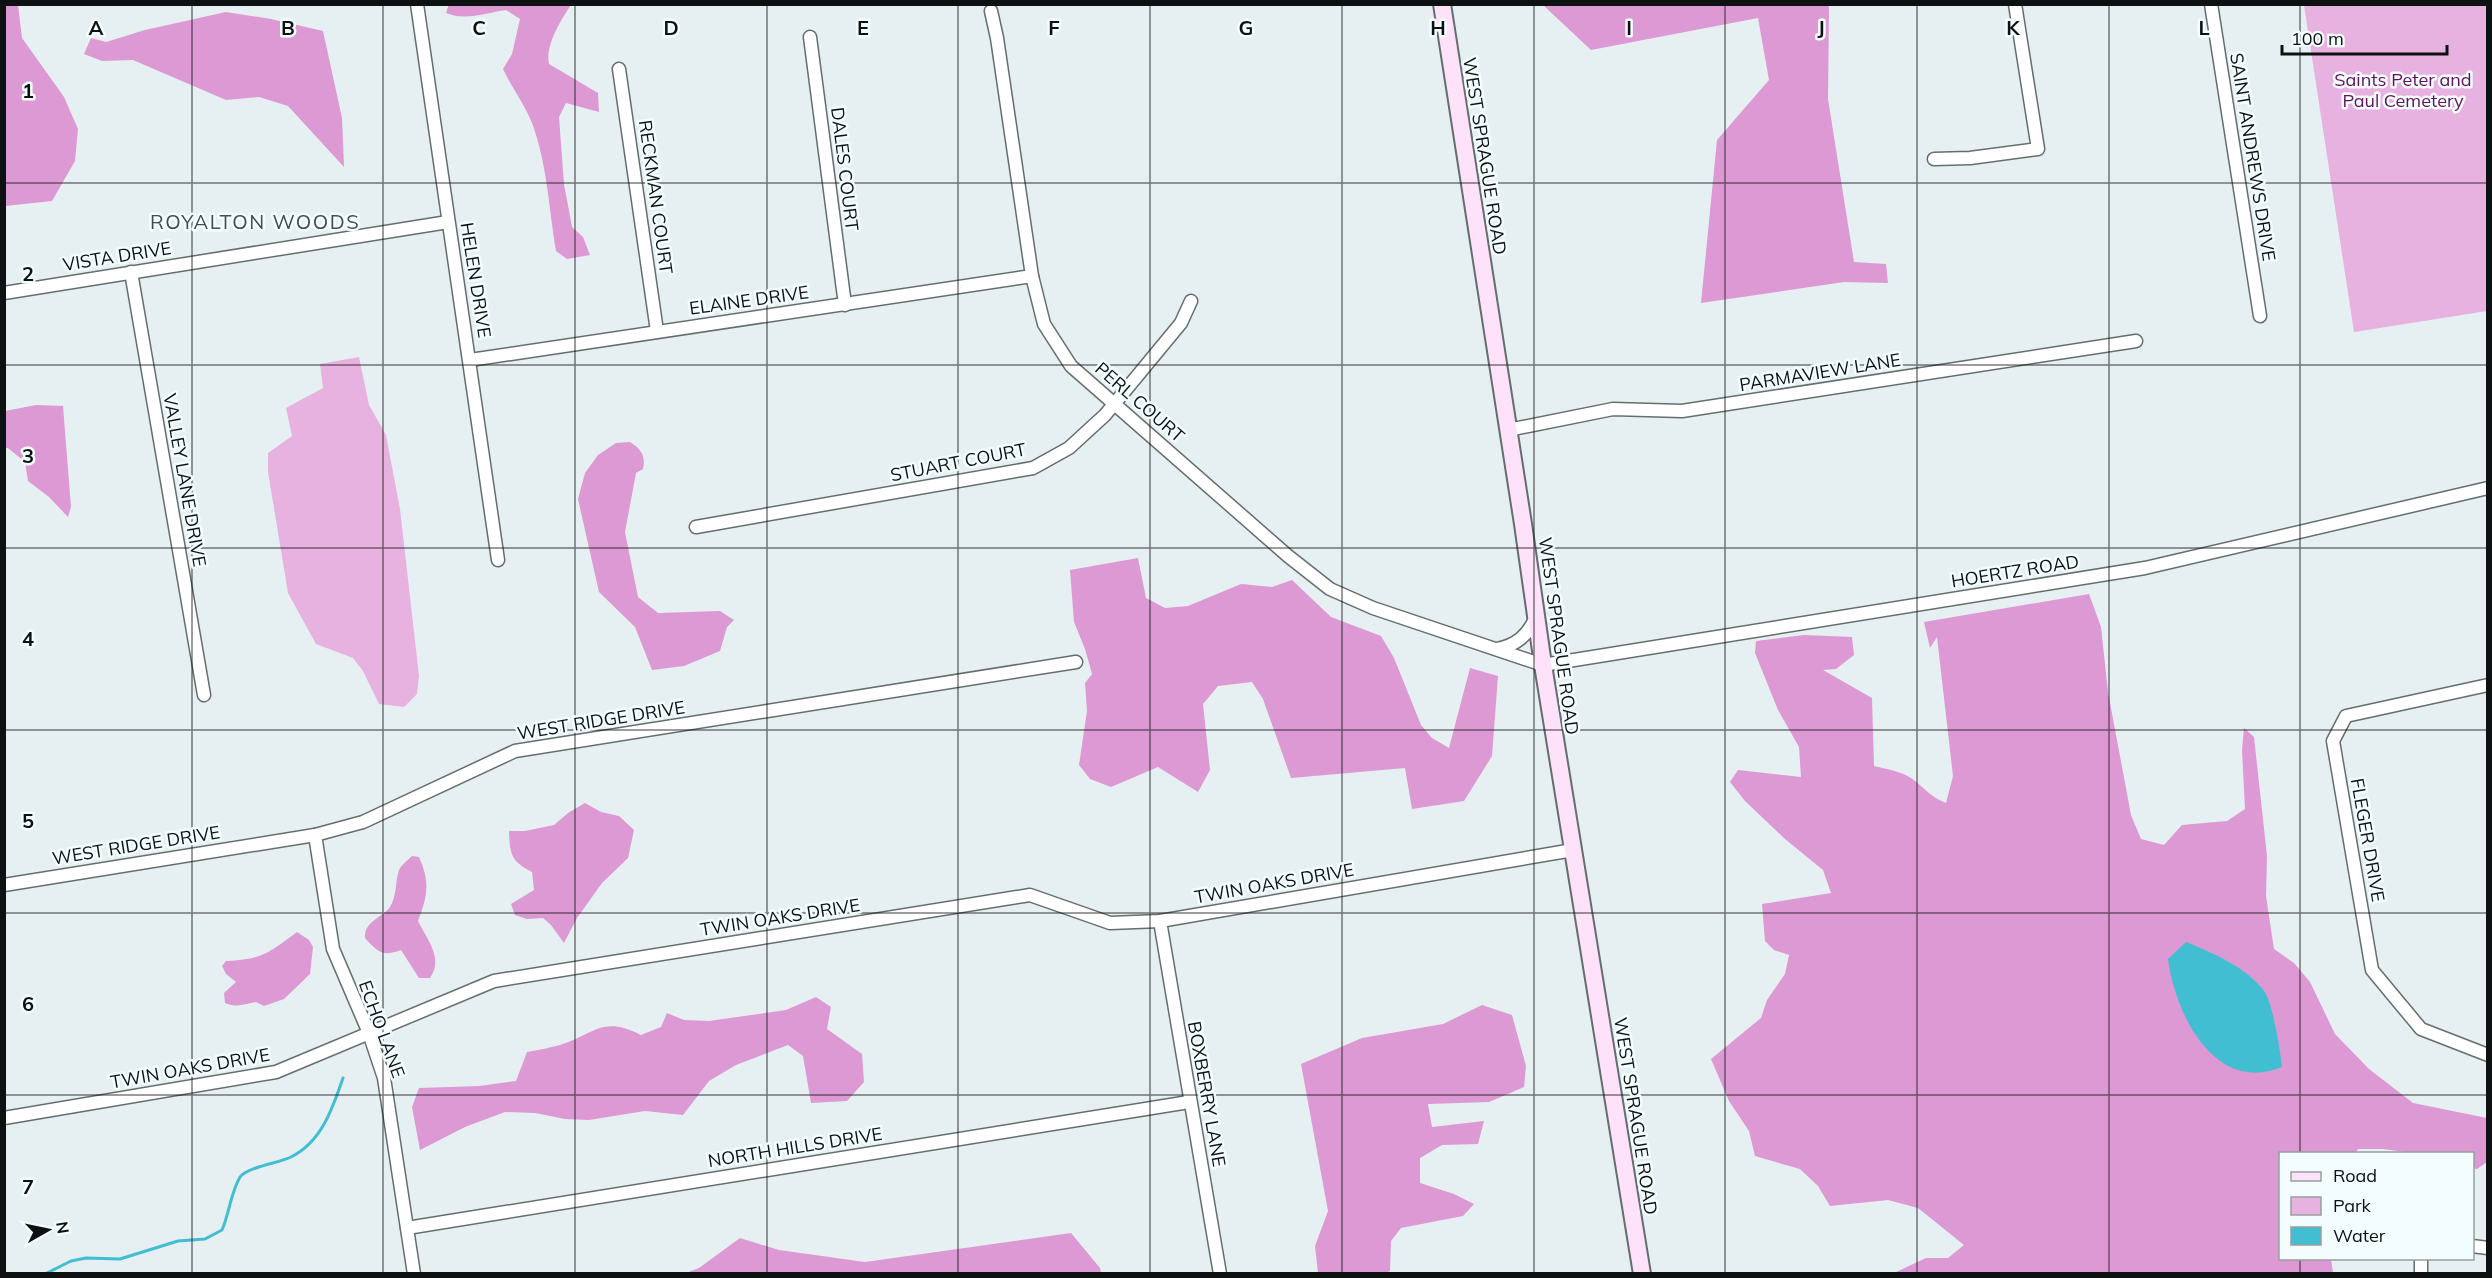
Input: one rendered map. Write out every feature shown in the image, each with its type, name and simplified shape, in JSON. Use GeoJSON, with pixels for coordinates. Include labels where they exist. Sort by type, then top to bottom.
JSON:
{"type":"FeatureCollection","features":[{"type":"Feature","properties":{"kind":"street","name":"HELEN DRIVE"},"geometry":{"type":"LineString","coordinates":[[417,4],[498,560]]}},
{"type":"Feature","properties":{"kind":"street","name":"WEST SPRAGUE ROAD"},"geometry":{"type":"LineString","coordinates":[[1442,4],[1543,665],[1642,1274]]}},
{"type":"Feature","properties":{"kind":"street"},"geometry":{"type":"LineString","coordinates":[[1934,159],[1970,158],[2038,149],[2015,4]]}},
{"type":"Feature","properties":{"kind":"street","name":"SAINT ANDREWS DRIVE"},"geometry":{"type":"LineString","coordinates":[[2211,4],[2260,316]]}},
{"type":"Feature","properties":{"kind":"street","name":"PERL COURT"},"geometry":{"type":"LineString","coordinates":[[991,11],[997,38],[1032,276],[1044,324],[1071,366],[1330,590],[1373,608],[1543,665]]}},
{"type":"Feature","properties":{"kind":"street","name":"DALES COURT"},"geometry":{"type":"LineString","coordinates":[[810,37],[845,305]]}},
{"type":"Feature","properties":{"kind":"street","name":"RECKMAN COURT"},"geometry":{"type":"LineString","coordinates":[[619,69],[657,331]]}},
{"type":"Feature","properties":{"kind":"street","name":"VISTA DRIVE"},"geometry":{"type":"LineString","coordinates":[[4,293],[448,222]]}},
{"type":"Feature","properties":{"kind":"street","name":"VALLEY LANE DRIVE"},"geometry":{"type":"LineString","coordinates":[[131,272],[204,695]]}},
{"type":"Feature","properties":{"kind":"street","name":"ELAINE DRIVE"},"geometry":{"type":"LineString","coordinates":[[470,360],[1032,276]]}},
{"type":"Feature","properties":{"kind":"street","name":"STUART COURT"},"geometry":{"type":"LineString","coordinates":[[696,527],[1033,468],[1069,448],[1093,428],[1116,404],[1181,323],[1191,301]]}},
{"type":"Feature","properties":{"kind":"street","name":"PARMAVIEW LANE"},"geometry":{"type":"LineString","coordinates":[[1508,430],[1613,409],[1682,411],[2136,341]]}},
{"type":"Feature","properties":{"kind":"street","name":"HOERTZ ROAD"},"geometry":{"type":"LineString","coordinates":[[1543,665],[2145,568],[2487,491]]}},
{"type":"Feature","properties":{"kind":"street"},"geometry":{"type":"LineString","coordinates":[[1496,649],[1508,647],[1520,641],[1530,631],[1536,617]]}},
{"type":"Feature","properties":{"kind":"street","name":"WEST RIDGE DRIVE"},"geometry":{"type":"LineString","coordinates":[[4,885],[315,835],[363,822],[516,751],[1076,662]]}},
{"type":"Feature","properties":{"kind":"street","name":"FLEGER DRIVE"},"geometry":{"type":"LineString","coordinates":[[2487,685],[2346,716],[2333,741],[2372,970],[2421,1029],[2487,1055]]}},
{"type":"Feature","properties":{"kind":"street","name":"ECHO LANE"},"geometry":{"type":"LineString","coordinates":[[315,835],[333,949],[369,1033],[384,1078],[414,1274]]}},
{"type":"Feature","properties":{"kind":"street","name":"TWIN OAKS DRIVE"},"geometry":{"type":"LineString","coordinates":[[4,1118],[276,1072],[494,981],[1030,895],[1110,923],[1160,921],[1573,850]]}},
{"type":"Feature","properties":{"kind":"street","name":"BOXBERRY LANE"},"geometry":{"type":"LineString","coordinates":[[1160,921],[1220,1274]]}},
{"type":"Feature","properties":{"kind":"street","name":"NORTH HILLS DRIVE"},"geometry":{"type":"LineString","coordinates":[[407,1228],[1189,1102]]}},
{"type":"Feature","properties":{"kind":"green space","name":"Saints Peter and Paul Cemetery"},"geometry":{"type":"Polygon","coordinates":[[[2304,5],[2487,5],[2487,311],[2354,332],[2304,5]]]}},
{"type":"Feature","properties":{"kind":"green space"},"geometry":{"type":"Polygon","coordinates":[[[359,357],[369,405],[386,435],[400,509],[419,676],[417,694],[404,707],[379,704],[363,671],[353,658],[316,644],[288,593],[268,472],[268,453],[292,436],[286,408],[323,388],[320,364],[359,357]]]}},
{"type":"Feature","properties":{"kind":"shaded area"},"geometry":{"type":"Polygon","coordinates":[[[449,4],[571,5],[555,33],[548,57],[549,64],[598,93],[599,112],[566,103],[559,117],[564,184],[572,227],[583,237],[590,255],[567,259],[556,251],[537,138],[529,116],[503,69],[512,54],[520,19],[506,10],[476,16],[453,15],[446,13],[449,4]]]}},
{"type":"Feature","properties":{"kind":"shaded area"},"geometry":{"type":"Polygon","coordinates":[[[4,5],[18,5],[22,38],[64,97],[78,129],[75,161],[52,201],[5,206],[4,5]]]}},
{"type":"Feature","properties":{"kind":"shaded area"},"geometry":{"type":"Polygon","coordinates":[[[1543,5],[1829,5],[1828,99],[1854,262],[1886,264],[1888,283],[1844,282],[1701,303],[1717,140],[1769,80],[1758,18],[1591,50],[1543,5]]]}},
{"type":"Feature","properties":{"kind":"shaded area"},"geometry":{"type":"Polygon","coordinates":[[[226,12],[323,31],[342,118],[344,167],[288,106],[259,97],[226,100],[133,60],[102,61],[84,54],[91,38],[106,42],[145,30],[226,12]]]}},
{"type":"Feature","properties":{"kind":"shaded area"},"geometry":{"type":"Polygon","coordinates":[[[36,405],[63,406],[71,507],[68,517],[49,497],[28,481],[25,462],[5,448],[5,411],[36,405]]]}},
{"type":"Feature","properties":{"kind":"shaded area"},"geometry":{"type":"Polygon","coordinates":[[[630,442],[640,450],[644,460],[643,469],[636,473],[625,532],[638,597],[658,613],[720,611],[734,620],[727,627],[720,651],[684,666],[652,670],[635,627],[599,592],[578,499],[585,473],[598,455],[616,443],[630,442]]]}},
{"type":"Feature","properties":{"kind":"shaded area"},"geometry":{"type":"Polygon","coordinates":[[[1138,558],[1146,598],[1165,608],[1188,606],[1241,584],[1272,587],[1292,580],[1331,617],[1381,636],[1394,658],[1421,725],[1432,738],[1449,748],[1470,668],[1498,676],[1492,756],[1464,801],[1412,809],[1405,768],[1291,778],[1263,699],[1252,682],[1218,686],[1203,704],[1210,770],[1198,792],[1158,767],[1111,787],[1090,779],[1079,765],[1087,711],[1085,683],[1092,674],[1074,622],[1070,570],[1138,558]]]}},
{"type":"Feature","properties":{"kind":"shaded area"},"geometry":{"type":"Polygon","coordinates":[[[2089,594],[2101,627],[2108,692],[2131,815],[2141,839],[2164,845],[2182,825],[2227,821],[2245,809],[2242,750],[2244,728],[2254,737],[2267,856],[2266,896],[2274,949],[2294,963],[2310,982],[2335,1034],[2369,1069],[2413,1103],[2487,1118],[2487,1162],[2477,1169],[2474,1168],[2474,1152],[2358,1149],[2356,1152],[2279,1152],[2279,1260],[2331,1260],[2333,1273],[1894,1273],[1926,1258],[1948,1258],[1964,1245],[1918,1208],[1888,1200],[1830,1206],[1818,1186],[1800,1169],[1755,1156],[1749,1131],[1729,1101],[1711,1059],[1761,1018],[1767,1000],[1785,974],[1789,955],[1774,950],[1765,941],[1762,904],[1831,893],[1823,870],[1785,839],[1745,801],[1730,782],[1738,770],[1801,777],[1799,747],[1778,710],[1755,653],[1756,641],[1804,635],[1852,637],[1854,655],[1836,669],[1823,670],[1872,698],[1874,766],[1907,776],[1946,803],[1953,776],[1937,637],[1930,648],[1924,622],[2089,594]]]}},
{"type":"Feature","properties":{"kind":"shaded area"},"geometry":{"type":"Polygon","coordinates":[[[585,803],[601,812],[619,816],[634,830],[628,858],[602,883],[577,918],[564,943],[543,918],[527,919],[515,915],[511,904],[534,890],[532,872],[516,861],[511,852],[509,831],[525,831],[554,825],[585,803]]]}},
{"type":"Feature","properties":{"kind":"shaded area"},"geometry":{"type":"Polygon","coordinates":[[[412,856],[419,857],[425,874],[426,896],[418,921],[435,956],[434,971],[430,978],[419,978],[401,950],[381,952],[365,938],[365,932],[370,924],[390,907],[399,870],[412,856]]]}},
{"type":"Feature","properties":{"kind":"shaded area"},"geometry":{"type":"Polygon","coordinates":[[[297,932],[309,940],[313,947],[310,974],[284,999],[264,1006],[256,1002],[236,1005],[225,1003],[224,993],[236,982],[226,974],[222,966],[226,961],[257,957],[278,946],[297,932]]]}},
{"type":"Feature","properties":{"kind":"shaded area"},"geometry":{"type":"Polygon","coordinates":[[[816,997],[831,1007],[827,1029],[862,1054],[864,1082],[847,1101],[811,1103],[803,1056],[788,1045],[736,1065],[709,1081],[683,1115],[645,1111],[589,1120],[565,1119],[535,1113],[505,1112],[465,1127],[420,1150],[412,1107],[419,1088],[479,1086],[516,1081],[527,1052],[560,1045],[607,1026],[628,1029],[641,1035],[661,1027],[667,1013],[684,1020],[709,1021],[786,1010],[816,997]]]}},
{"type":"Feature","properties":{"kind":"shaded area"},"geometry":{"type":"Polygon","coordinates":[[[1482,1005],[1512,1015],[1526,1066],[1524,1087],[1489,1102],[1428,1104],[1432,1127],[1484,1121],[1478,1144],[1442,1145],[1420,1158],[1420,1183],[1454,1194],[1474,1204],[1463,1216],[1401,1228],[1391,1241],[1390,1271],[1386,1273],[1318,1273],[1315,1246],[1328,1211],[1301,1064],[1362,1038],[1443,1024],[1482,1005]]]}},
{"type":"Feature","properties":{"kind":"shaded area"},"geometry":{"type":"Polygon","coordinates":[[[1071,1233],[1100,1268],[1101,1273],[686,1273],[699,1268],[740,1238],[779,1250],[865,1262],[1071,1233]]]}},
{"type":"Feature","properties":{"kind":"water"},"geometry":{"type":"Polygon","coordinates":[[[2186,942],[2239,968],[2257,982],[2264,991],[2273,1016],[2282,1067],[2258,1073],[2236,1070],[2218,1059],[2202,1044],[2179,1003],[2168,959],[2186,942]]]}},
{"type":"Feature","properties":{"kind":"waterway"},"geometry":{"type":"LineString","coordinates":[[45,1274],[71,1261],[86,1258],[120,1259],[178,1241],[205,1239],[222,1230],[234,1189],[240,1177],[249,1170],[291,1157],[311,1142],[325,1123],[343,1078]]}},
{"type":"Feature","properties":{"kind":"district","name":"ROYALTON WOODS"},"geometry":{"type":"Point","coordinates":[255,221]}}]}
